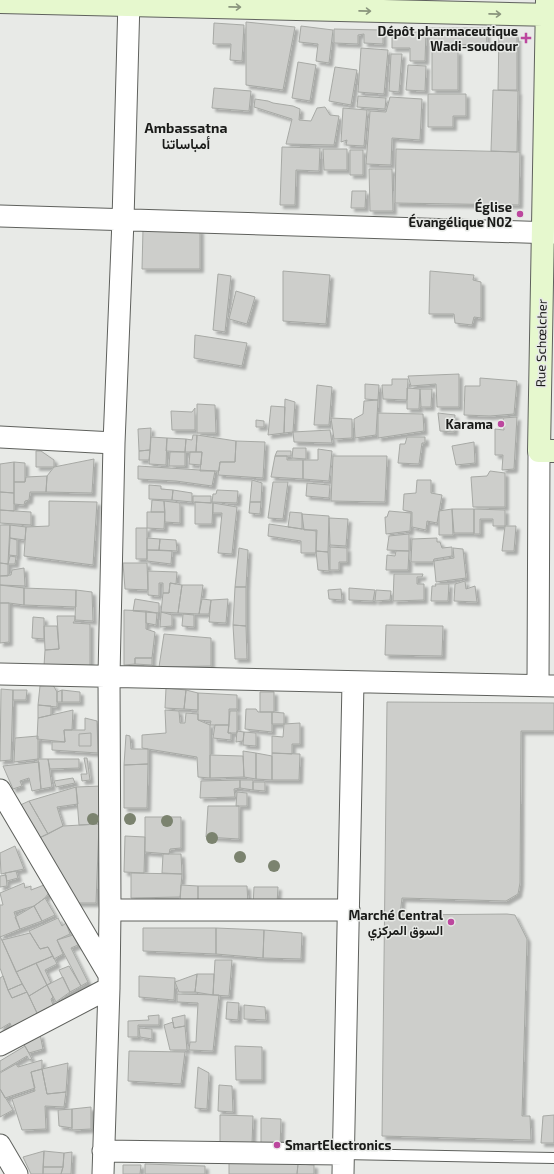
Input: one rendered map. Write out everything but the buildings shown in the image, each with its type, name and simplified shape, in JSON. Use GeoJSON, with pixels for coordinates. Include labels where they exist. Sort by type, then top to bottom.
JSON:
{"type":"FeatureCollection","features":[{"type":"Feature","properties":{"kind":"street"},"geometry":{"type":"LineString","coordinates":[[0,2],[129,2],[550,10]]}},
{"type":"Feature","properties":{"kind":"street"},"geometry":{"type":"LineString","coordinates":[[103,1174],[110,910],[108,676],[114,443],[123,220],[129,2]]}},
{"type":"Feature","properties":{"kind":"street","name":"Rue Schœlcher"},"geometry":{"type":"LineString","coordinates":[[546,686],[546,451],[550,10]]}},
{"type":"Feature","properties":{"kind":"street"},"geometry":{"type":"LineString","coordinates":[[0,216],[549,233]]}},
{"type":"Feature","properties":{"kind":"street"},"geometry":{"type":"LineString","coordinates":[[0,437],[114,443]]}},
{"type":"Feature","properties":{"kind":"street"},"geometry":{"type":"LineString","coordinates":[[0,674],[546,686]]}},
{"type":"Feature","properties":{"kind":"street"},"geometry":{"type":"LineString","coordinates":[[343,1174],[353,682]]}},
{"type":"Feature","properties":{"kind":"street"},"geometry":{"type":"LineString","coordinates":[[0,790],[109,981]]}},
{"type":"Feature","properties":{"kind":"street"},"geometry":{"type":"LineString","coordinates":[[110,910],[348,910]]}},
{"type":"Feature","properties":{"kind":"street"},"geometry":{"type":"LineString","coordinates":[[0,1045],[109,981]]}},
{"type":"Feature","properties":{"kind":"street"},"geometry":{"type":"LineString","coordinates":[[0,1145],[16,1174]]}},
{"type":"Feature","properties":{"kind":"street"},"geometry":{"type":"LineString","coordinates":[[103,1150],[343,1154]]}},
{"type":"Feature","properties":{"kind":"lane"},"geometry":{"type":"LineString","coordinates":[[343,1154],[554,1158]]}},
{"type":"Feature","properties":{"kind":"place","name":"Dépôt pharmaceutique Wadi-soudour"},"geometry":{"type":"Point","coordinates":[526,38]}},
{"type":"Feature","properties":{"kind":"place","name":"Église Évangélique N02"},"geometry":{"type":"Point","coordinates":[520,214]}},
{"type":"Feature","properties":{"kind":"place","name":"Karama"},"geometry":{"type":"Point","coordinates":[501,424]}},
{"type":"Feature","properties":{"kind":"place","name":"Marché Central السوق المركزي"},"geometry":{"type":"Point","coordinates":[451,922]}},
{"type":"Feature","properties":{"kind":"place","name":"SmartElectronics"},"geometry":{"type":"Point","coordinates":[277,1145]}},
{"type":"Feature","properties":{"kind":"district","name":"Ambassatna أمباساتنا"},"geometry":{"type":"Point","coordinates":[186,136]}}]}
